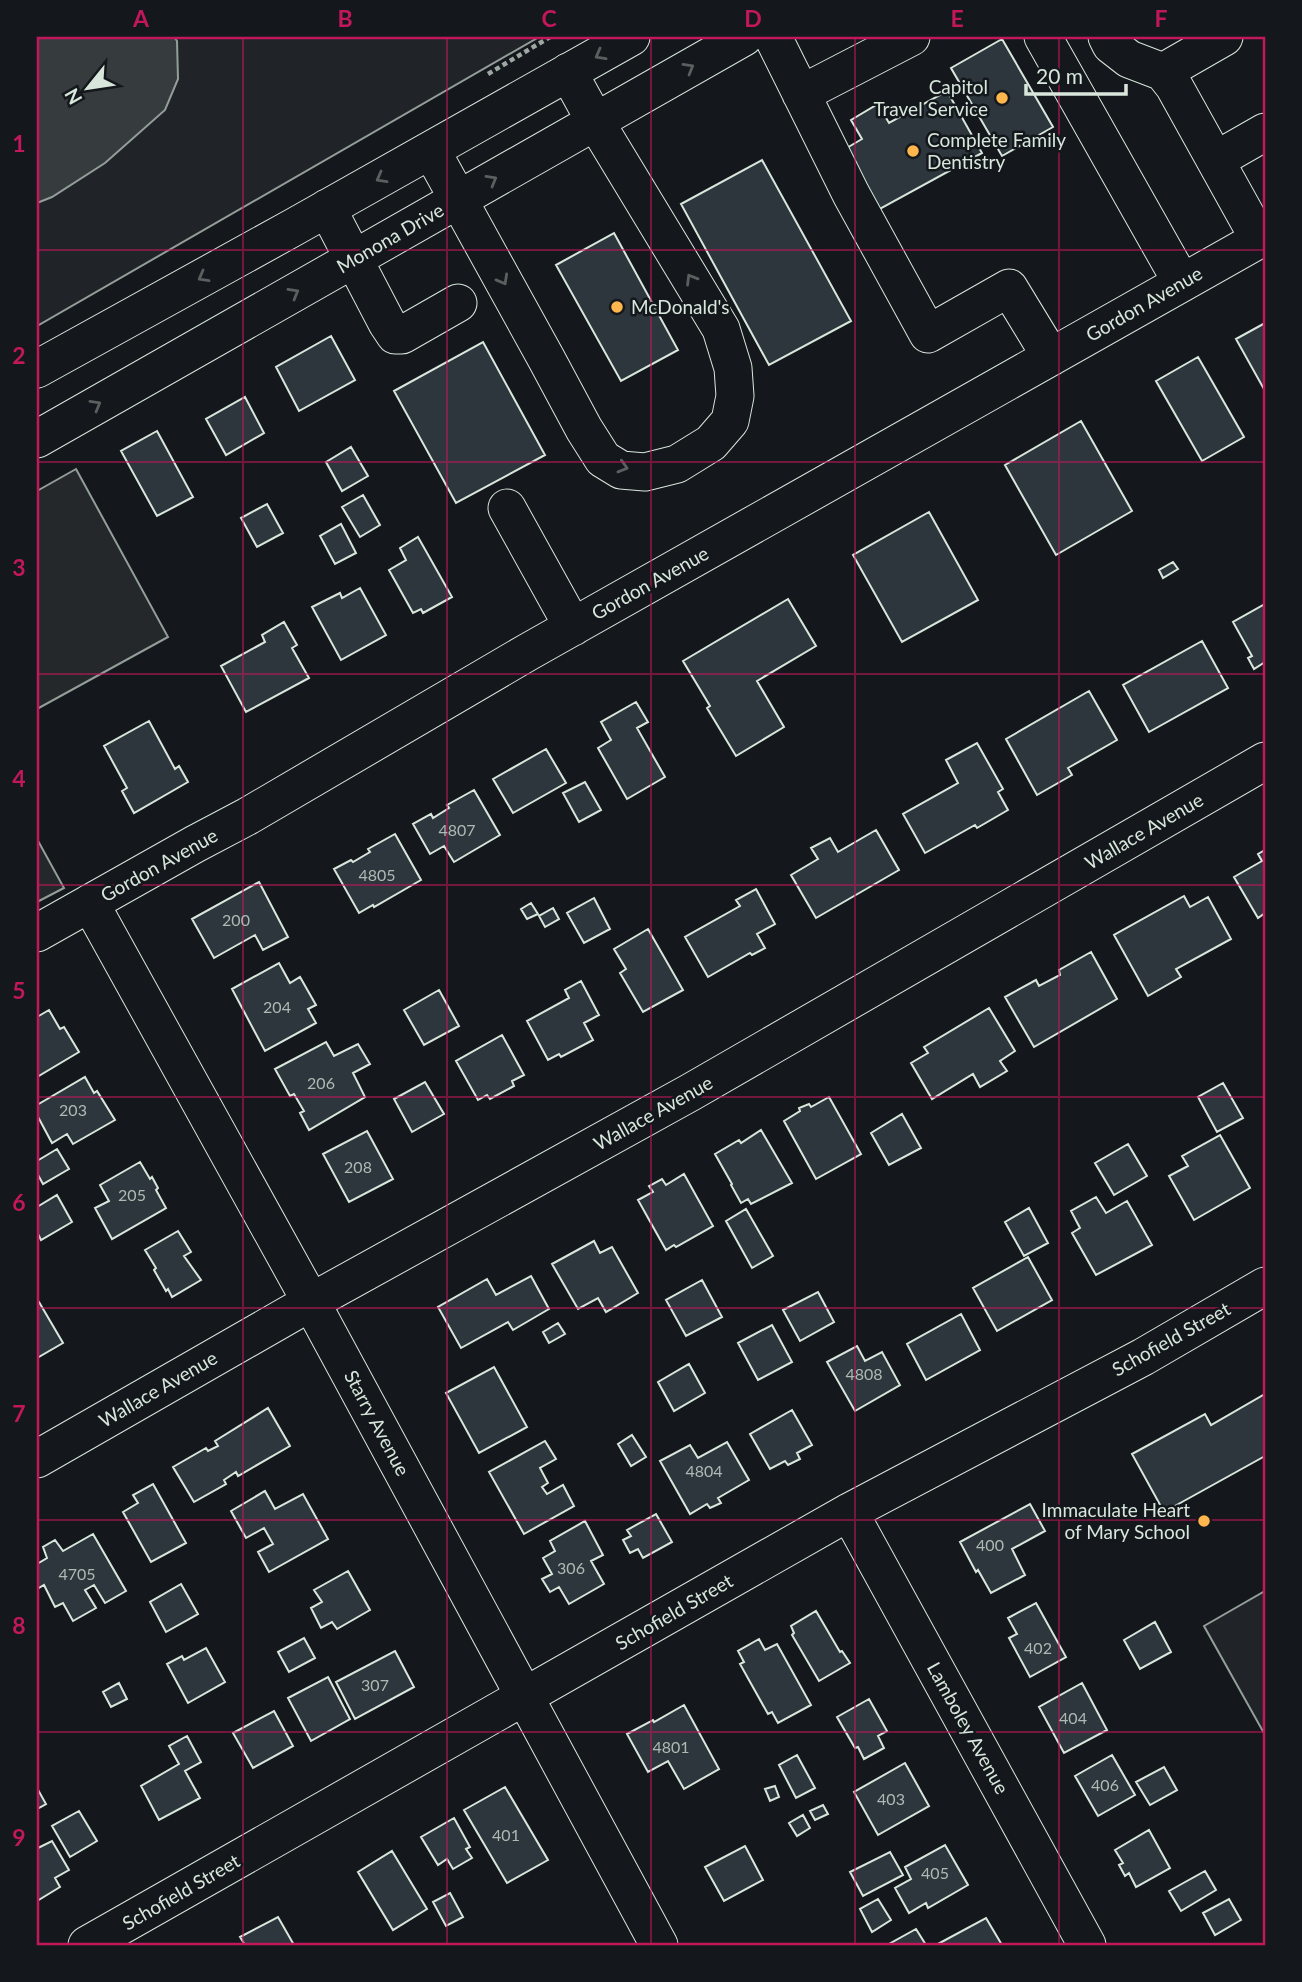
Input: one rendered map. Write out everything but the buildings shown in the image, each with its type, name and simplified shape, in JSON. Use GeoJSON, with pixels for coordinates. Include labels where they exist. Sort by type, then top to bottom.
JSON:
{"type":"FeatureCollection","features":[{"type":"Feature","properties":{"kind":"street"},"geometry":{"type":"LineString","coordinates":[[37,369],[632,37]]}},
{"type":"Feature","properties":{"kind":"street","name":"Monona Drive"},"geometry":{"type":"LineString","coordinates":[[37,439],[744,37]]}},
{"type":"Feature","properties":{"kind":"street"},"geometry":{"type":"LineString","coordinates":[[801,94],[911,37]]}},
{"type":"Feature","properties":{"kind":"street"},"geometry":{"type":"LineString","coordinates":[[1043,37],[1182,283]]}},
{"type":"Feature","properties":{"kind":"street"},"geometry":{"type":"LineString","coordinates":[[1107,37],[1111,44],[1129,59],[1163,72],[1174,86],[1262,238]]}},
{"type":"Feature","properties":{"kind":"street"},"geometry":{"type":"LineString","coordinates":[[1163,72],[1224,37]]}},
{"type":"Feature","properties":{"kind":"street"},"geometry":{"type":"LineString","coordinates":[[776,43],[851,194],[928,334],[1009,288],[1051,357]]}},
{"type":"Feature","properties":{"kind":"street"},"geometry":{"type":"LineString","coordinates":[[430,150],[603,459],[621,470],[645,472],[677,464],[711,443],[730,421],[735,396],[733,368],[721,329],[568,72]]}},
{"type":"Feature","properties":{"kind":"street"},"geometry":{"type":"LineString","coordinates":[[1216,160],[1265,132]]}},
{"type":"Feature","properties":{"kind":"street"},"geometry":{"type":"LineString","coordinates":[[327,208],[395,335],[402,335],[458,303]]}},
{"type":"Feature","properties":{"kind":"street","name":"Gordon Avenue"},"geometry":{"type":"LineString","coordinates":[[37,933],[1262,238]]}},
{"type":"Feature","properties":{"kind":"street"},"geometry":{"type":"LineString","coordinates":[[507,508],[573,627]]}},
{"type":"Feature","properties":{"kind":"street","name":"Wallace Avenue"},"geometry":{"type":"LineString","coordinates":[[37,1459],[311,1302],[691,1092],[1265,761]]}},
{"type":"Feature","properties":{"kind":"street","name":"Starry Avenue"},"geometry":{"type":"LineString","coordinates":[[90,903],[311,1302],[659,1945]]}},
{"type":"Feature","properties":{"kind":"street","name":"Schofield Street"},"geometry":{"type":"LineString","coordinates":[[87,1945],[849,1512],[1143,1357],[1265,1286]]}},
{"type":"Feature","properties":{"kind":"street","name":"Lamboley Avenue"},"geometry":{"type":"LineString","coordinates":[[849,1512],[1087,1945]]}},
{"type":"Feature","properties":{"kind":"shaded area"},"geometry":{"type":"Polygon","coordinates":[[[37,37],[539,37],[37,326],[37,37]]]}},
{"type":"Feature","properties":{"kind":"shaded area"},"geometry":{"type":"Polygon","coordinates":[[[37,37],[174,37],[177,41],[178,79],[165,110],[105,163],[52,197],[37,203],[37,37]]]}},
{"type":"Feature","properties":{"kind":"shaded area"},"geometry":{"type":"Polygon","coordinates":[[[76,469],[168,637],[37,709],[37,491],[76,469]]]}},
{"type":"Feature","properties":{"kind":"shaded area"},"geometry":{"type":"Polygon","coordinates":[[[37,839],[64,888],[37,902],[37,839]]]}},
{"type":"Feature","properties":{"kind":"shaded area"},"geometry":{"type":"Polygon","coordinates":[[[1265,1591],[1265,1735],[1204,1626],[1265,1591]]]}},
{"type":"Feature","properties":{"kind":"place","name":"Capitol Travel Service"},"geometry":{"type":"Point","coordinates":[1002,98]}},
{"type":"Feature","properties":{"kind":"place","name":"Complete Family Dentistry"},"geometry":{"type":"Point","coordinates":[913,151]}},
{"type":"Feature","properties":{"kind":"place","name":"McDonald's"},"geometry":{"type":"Point","coordinates":[617,307]}},
{"type":"Feature","properties":{"kind":"place","name":"Immaculate Heart of Mary School"},"geometry":{"type":"Point","coordinates":[1204,1521]}}]}
